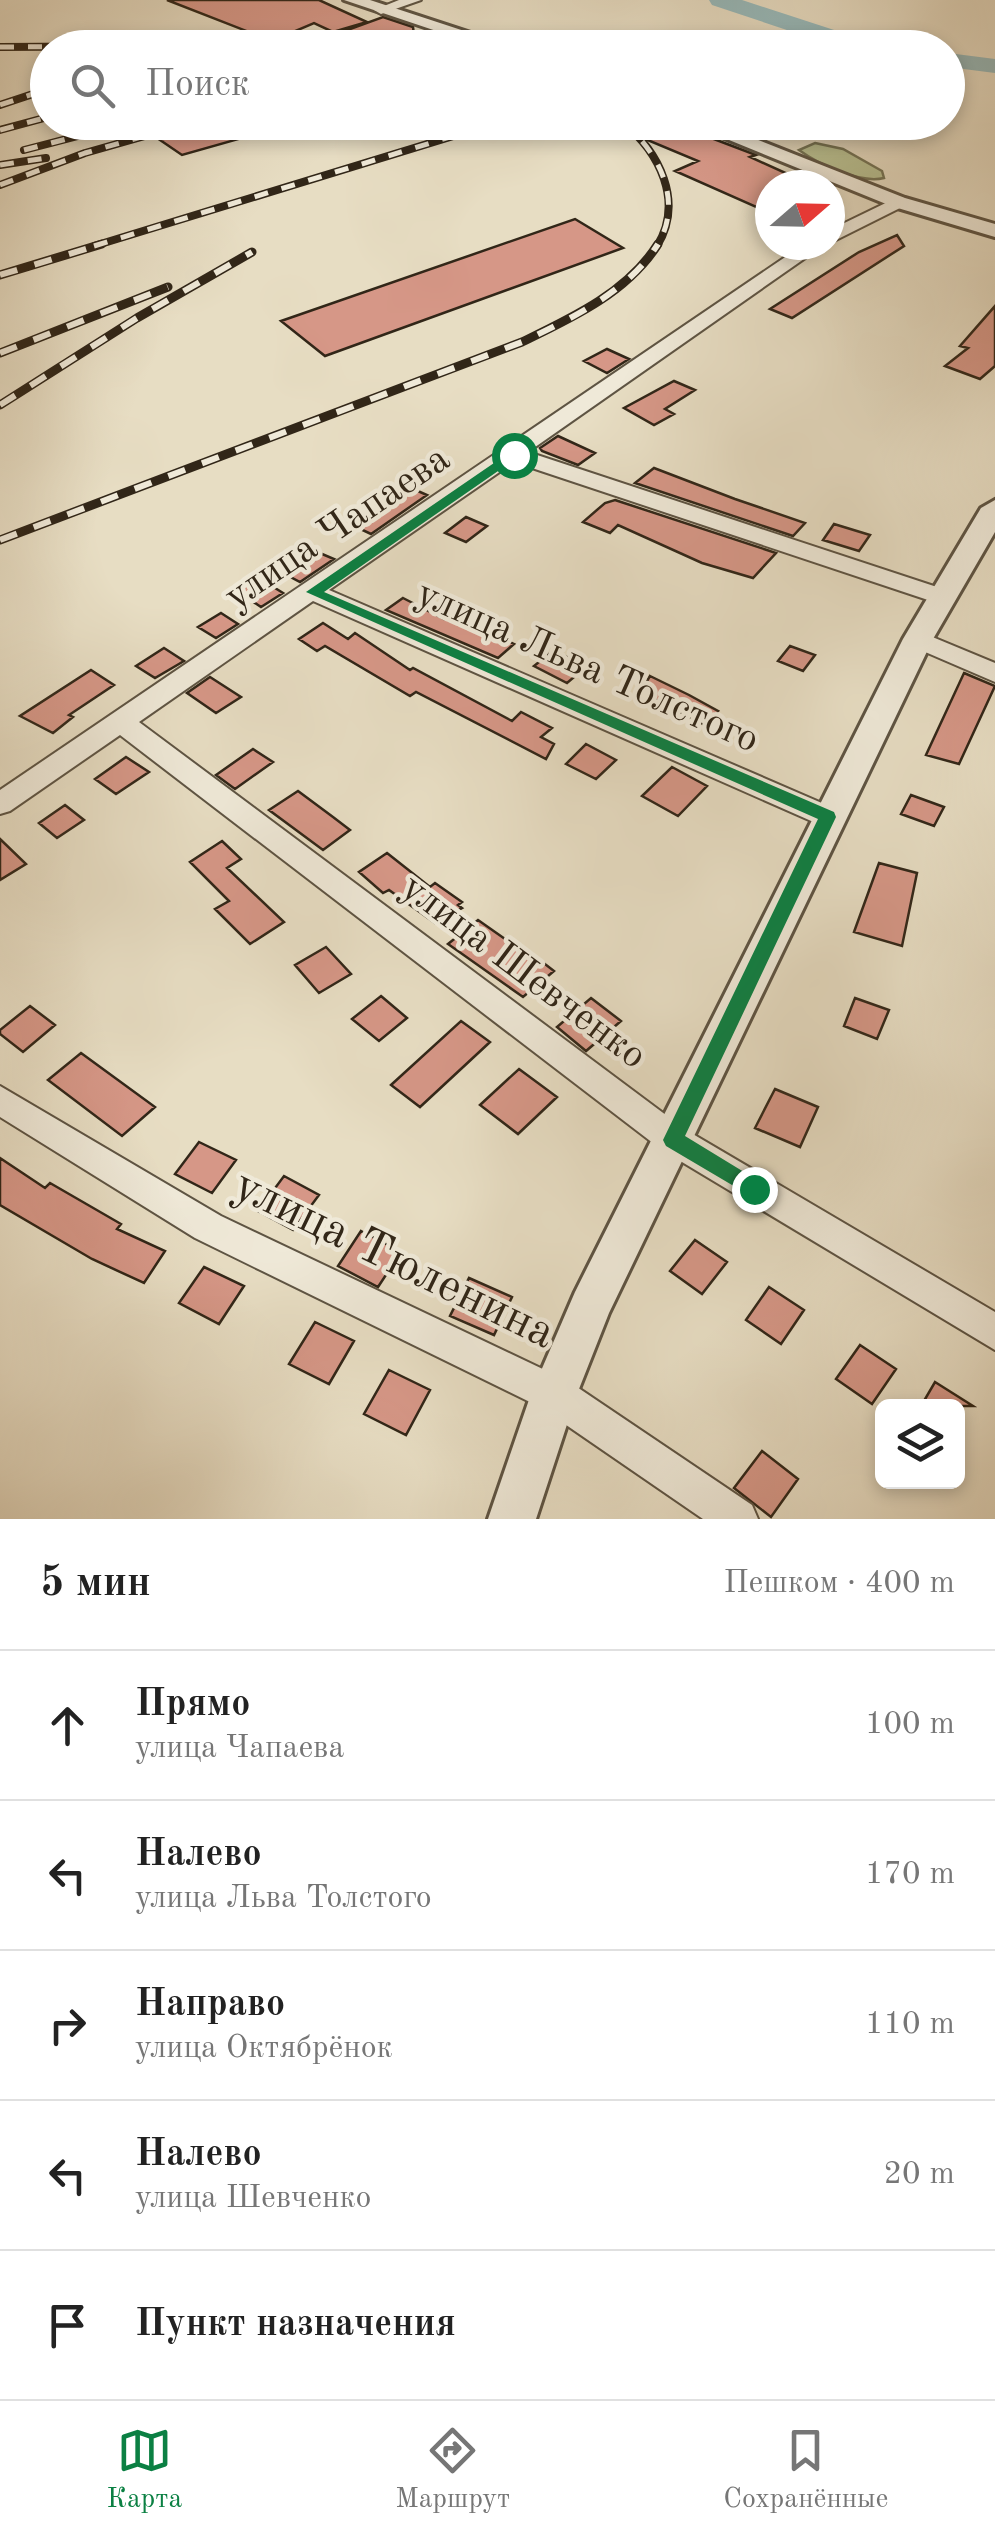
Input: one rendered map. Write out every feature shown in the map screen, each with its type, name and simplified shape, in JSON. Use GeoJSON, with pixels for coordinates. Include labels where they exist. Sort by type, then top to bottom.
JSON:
{"type":"FeatureCollection","features":[{"type":"Feature","properties":{"kind":"street"},"geometry":{"type":"LineString","coordinates":[[352,0],[447,30]]}},
{"type":"Feature","properties":{"kind":"street"},"geometry":{"type":"LineString","coordinates":[[381,10],[414,0]]}},
{"type":"Feature","properties":{"kind":"street"},"geometry":{"type":"LineString","coordinates":[[740,140],[898,202],[995,231]]}},
{"type":"Feature","properties":{"kind":"street"},"geometry":{"type":"LineString","coordinates":[[845,230],[898,202]]}},
{"type":"Feature","properties":{"kind":"street","name":"улица Чапаева"},"geometry":{"type":"LineString","coordinates":[[0,804],[794,260]]}},
{"type":"Feature","properties":{"kind":"street"},"geometry":{"type":"LineString","coordinates":[[514,455],[940,596]]}},
{"type":"Feature","properties":{"kind":"street"},"geometry":{"type":"LineString","coordinates":[[512,1519],[554,1394],[590,1306],[940,596],[995,508]]}},
{"type":"Feature","properties":{"kind":"street","name":"улица Льва Толстого"},"geometry":{"type":"LineString","coordinates":[[313,592],[828,817]]}},
{"type":"Feature","properties":{"kind":"street"},"geometry":{"type":"LineString","coordinates":[[918,640],[995,674]]}},
{"type":"Feature","properties":{"kind":"street","name":"улица Шевченко"},"geometry":{"type":"LineString","coordinates":[[119,722],[674,1140],[995,1332]]}},
{"type":"Feature","properties":{"kind":"street","name":"улица Тюленина"},"geometry":{"type":"LineString","coordinates":[[0,1100],[208,1227],[554,1394],[738,1519]]}},
{"type":"Feature","properties":{"kind":"green space"},"geometry":{"type":"Polygon","coordinates":[[[815,143],[843,149],[882,171],[884,178],[852,175],[828,167],[799,150],[815,143]]]}},
{"type":"Feature","properties":{"kind":"building"},"geometry":{"type":"Polygon","coordinates":[[[167,0],[319,0],[367,22],[340,30],[314,23],[298,30],[244,30],[167,0]]]}},
{"type":"Feature","properties":{"kind":"building"},"geometry":{"type":"Polygon","coordinates":[[[383,17],[413,30],[347,30],[383,17]]]}},
{"type":"Feature","properties":{"kind":"building"},"geometry":{"type":"Polygon","coordinates":[[[160,140],[235,140],[182,155],[160,140]]]}},
{"type":"Feature","properties":{"kind":"building"},"geometry":{"type":"Polygon","coordinates":[[[647,140],[716,140],[756,155],[750,157],[779,170],[755,170],[755,206],[675,171],[698,161],[647,140]]]}},
{"type":"Feature","properties":{"kind":"building"},"geometry":{"type":"Polygon","coordinates":[[[575,219],[623,248],[325,356],[281,321],[575,219]]]}},
{"type":"Feature","properties":{"kind":"building"},"geometry":{"type":"Polygon","coordinates":[[[897,235],[904,246],[792,318],[770,309],[859,252],[897,235]]]}},
{"type":"Feature","properties":{"kind":"building"},"geometry":{"type":"Polygon","coordinates":[[[995,306],[995,366],[980,379],[945,366],[968,348],[960,346],[995,306]]]}},
{"type":"Feature","properties":{"kind":"building"},"geometry":{"type":"Polygon","coordinates":[[[607,349],[629,359],[607,373],[584,361],[607,349]]]}},
{"type":"Feature","properties":{"kind":"building"},"geometry":{"type":"Polygon","coordinates":[[[674,381],[695,390],[665,409],[674,414],[654,425],[624,408],[674,381]]]}},
{"type":"Feature","properties":{"kind":"building"},"geometry":{"type":"Polygon","coordinates":[[[558,436],[595,453],[578,465],[542,451],[540,448],[558,436]]]}},
{"type":"Feature","properties":{"kind":"building"},"geometry":{"type":"Polygon","coordinates":[[[654,468],[805,523],[793,536],[635,483],[654,468]]]}},
{"type":"Feature","properties":{"kind":"building"},"geometry":{"type":"Polygon","coordinates":[[[411,488],[427,495],[371,534],[354,526],[411,488]]]}},
{"type":"Feature","properties":{"kind":"building"},"geometry":{"type":"Polygon","coordinates":[[[615,500],[776,553],[753,578],[702,563],[618,525],[610,533],[583,522],[605,503],[615,500]]]}},
{"type":"Feature","properties":{"kind":"building"},"geometry":{"type":"Polygon","coordinates":[[[466,517],[487,526],[466,542],[445,533],[466,517]]]}},
{"type":"Feature","properties":{"kind":"building"},"geometry":{"type":"Polygon","coordinates":[[[834,524],[870,535],[859,551],[823,540],[834,524]]]}},
{"type":"Feature","properties":{"kind":"building"},"geometry":{"type":"Polygon","coordinates":[[[315,551],[334,559],[300,582],[285,574],[315,551]]]}},
{"type":"Feature","properties":{"kind":"building"},"geometry":{"type":"Polygon","coordinates":[[[259,578],[283,593],[261,607],[237,591],[259,578]]]}},
{"type":"Feature","properties":{"kind":"building"},"geometry":{"type":"Polygon","coordinates":[[[403,598],[444,619],[451,613],[514,644],[498,658],[386,610],[403,598]]]}},
{"type":"Feature","properties":{"kind":"building"},"geometry":{"type":"Polygon","coordinates":[[[221,613],[238,624],[216,638],[198,627],[221,613]]]}},
{"type":"Feature","properties":{"kind":"building"},"geometry":{"type":"Polygon","coordinates":[[[323,623],[348,639],[355,633],[410,670],[413,668],[512,721],[521,712],[552,728],[541,737],[554,744],[546,759],[416,692],[410,696],[325,646],[317,651],[299,639],[323,623]]]}},
{"type":"Feature","properties":{"kind":"building"},"geometry":{"type":"Polygon","coordinates":[[[790,646],[815,655],[803,671],[778,661],[790,646]]]}},
{"type":"Feature","properties":{"kind":"building"},"geometry":{"type":"Polygon","coordinates":[[[164,648],[184,661],[155,678],[136,666],[164,648]]]}},
{"type":"Feature","properties":{"kind":"building"},"geometry":{"type":"Polygon","coordinates":[[[554,650],[586,667],[567,683],[534,666],[554,650]]]}},
{"type":"Feature","properties":{"kind":"building"},"geometry":{"type":"Polygon","coordinates":[[[91,670],[114,685],[69,715],[73,717],[53,733],[20,716],[91,670]]]}},
{"type":"Feature","properties":{"kind":"building"},"geometry":{"type":"Polygon","coordinates":[[[964,673],[995,686],[959,764],[926,755],[964,673]]]}},
{"type":"Feature","properties":{"kind":"building"},"geometry":{"type":"Polygon","coordinates":[[[650,676],[718,711],[703,724],[641,692],[650,676]]]}},
{"type":"Feature","properties":{"kind":"building"},"geometry":{"type":"Polygon","coordinates":[[[210,677],[241,697],[216,713],[187,693],[210,677]]]}},
{"type":"Feature","properties":{"kind":"building"},"geometry":{"type":"Polygon","coordinates":[[[586,744],[616,760],[596,779],[566,764],[586,744]]]}},
{"type":"Feature","properties":{"kind":"building"},"geometry":{"type":"Polygon","coordinates":[[[253,749],[273,762],[235,789],[216,775],[253,749]]]}},
{"type":"Feature","properties":{"kind":"building"},"geometry":{"type":"Polygon","coordinates":[[[126,757],[149,772],[116,794],[95,779],[126,757]]]}},
{"type":"Feature","properties":{"kind":"building"},"geometry":{"type":"Polygon","coordinates":[[[672,767],[707,786],[678,816],[642,796],[672,767]]]}},
{"type":"Feature","properties":{"kind":"building"},"geometry":{"type":"Polygon","coordinates":[[[298,791],[350,830],[323,850],[269,810],[298,791]]]}},
{"type":"Feature","properties":{"kind":"building"},"geometry":{"type":"Polygon","coordinates":[[[911,795],[944,807],[934,826],[901,814],[911,795]]]}},
{"type":"Feature","properties":{"kind":"building"},"geometry":{"type":"Polygon","coordinates":[[[65,805],[84,820],[57,838],[39,823],[65,805]]]}},
{"type":"Feature","properties":{"kind":"building"},"geometry":{"type":"Polygon","coordinates":[[[0,839],[26,864],[0,880],[0,839]]]}},
{"type":"Feature","properties":{"kind":"building"},"geometry":{"type":"Polygon","coordinates":[[[222,841],[241,859],[227,868],[284,922],[250,944],[215,909],[229,901],[190,862],[222,841]]]}},
{"type":"Feature","properties":{"kind":"building"},"geometry":{"type":"Polygon","coordinates":[[[387,853],[430,887],[435,883],[462,902],[458,905],[462,908],[435,923],[389,890],[383,893],[359,872],[387,853]]]}},
{"type":"Feature","properties":{"kind":"building"},"geometry":{"type":"Polygon","coordinates":[[[879,863],[917,873],[902,946],[854,932],[879,863]]]}},
{"type":"Feature","properties":{"kind":"building"},"geometry":{"type":"Polygon","coordinates":[[[478,920],[554,971],[523,997],[448,944],[478,920]]]}},
{"type":"Feature","properties":{"kind":"building"},"geometry":{"type":"Polygon","coordinates":[[[326,947],[351,974],[319,993],[295,965],[326,947]]]}},
{"type":"Feature","properties":{"kind":"building"},"geometry":{"type":"Polygon","coordinates":[[[381,996],[407,1018],[379,1041],[352,1019],[381,996]]]}},
{"type":"Feature","properties":{"kind":"building"},"geometry":{"type":"Polygon","coordinates":[[[591,998],[621,1021],[586,1051],[557,1027],[591,998]]]}},
{"type":"Feature","properties":{"kind":"building"},"geometry":{"type":"Polygon","coordinates":[[[855,998],[889,1010],[877,1039],[844,1026],[855,998]]]}},
{"type":"Feature","properties":{"kind":"building"},"geometry":{"type":"Polygon","coordinates":[[[30,1006],[55,1025],[23,1052],[0,1030],[30,1006]]]}},
{"type":"Feature","properties":{"kind":"building"},"geometry":{"type":"Polygon","coordinates":[[[461,1021],[490,1042],[420,1107],[391,1085],[461,1021]]]}},
{"type":"Feature","properties":{"kind":"building"},"geometry":{"type":"Polygon","coordinates":[[[81,1053],[155,1107],[122,1136],[48,1080],[81,1053]]]}},
{"type":"Feature","properties":{"kind":"building"},"geometry":{"type":"Polygon","coordinates":[[[519,1069],[557,1097],[518,1134],[480,1105],[519,1069]]]}},
{"type":"Feature","properties":{"kind":"building"},"geometry":{"type":"Polygon","coordinates":[[[775,1089],[818,1107],[800,1147],[755,1128],[775,1089]]]}},
{"type":"Feature","properties":{"kind":"building"},"geometry":{"type":"Polygon","coordinates":[[[199,1142],[236,1160],[212,1193],[175,1174],[199,1142]]]}},
{"type":"Feature","properties":{"kind":"building"},"geometry":{"type":"Polygon","coordinates":[[[0,1158],[45,1188],[50,1183],[121,1224],[117,1229],[165,1251],[144,1283],[92,1259],[0,1205],[0,1158]]]}},
{"type":"Feature","properties":{"kind":"building"},"geometry":{"type":"Polygon","coordinates":[[[284,1176],[319,1195],[293,1230],[258,1211],[284,1176]]]}},
{"type":"Feature","properties":{"kind":"building"},"geometry":{"type":"Polygon","coordinates":[[[361,1231],[401,1252],[378,1287],[338,1266],[361,1231]]]}},
{"type":"Feature","properties":{"kind":"building"},"geometry":{"type":"Polygon","coordinates":[[[695,1240],[727,1262],[702,1294],[670,1271],[695,1240]]]}},
{"type":"Feature","properties":{"kind":"building"},"geometry":{"type":"Polygon","coordinates":[[[204,1267],[244,1286],[219,1324],[179,1303],[204,1267]]]}},
{"type":"Feature","properties":{"kind":"building"},"geometry":{"type":"Polygon","coordinates":[[[469,1278],[512,1297],[494,1335],[450,1316],[469,1278]]]}},
{"type":"Feature","properties":{"kind":"building"},"geometry":{"type":"Polygon","coordinates":[[[769,1287],[804,1310],[781,1344],[746,1320],[769,1287]]]}},
{"type":"Feature","properties":{"kind":"building"},"geometry":{"type":"Polygon","coordinates":[[[315,1322],[354,1341],[329,1384],[289,1364],[315,1322]]]}},
{"type":"Feature","properties":{"kind":"building"},"geometry":{"type":"Polygon","coordinates":[[[860,1345],[896,1369],[872,1404],[836,1379],[860,1345]]]}},
{"type":"Feature","properties":{"kind":"building"},"geometry":{"type":"Polygon","coordinates":[[[389,1370],[430,1390],[406,1435],[364,1414],[389,1370]]]}},
{"type":"Feature","properties":{"kind":"building"},"geometry":{"type":"Polygon","coordinates":[[[935,1382],[962,1399],[925,1399],[935,1382]]]}},
{"type":"Feature","properties":{"kind":"building"},"geometry":{"type":"Polygon","coordinates":[[[762,1451],[798,1479],[771,1517],[734,1488],[762,1451]]]}},
{"type":"Feature","properties":{"kind":"waterway"},"geometry":{"type":"LineString","coordinates":[[720,0],[811,30]]}},
{"type":"Feature","properties":{"kind":"waterway"},"geometry":{"type":"LineString","coordinates":[[965,62],[995,66]]}},
{"type":"Feature","properties":{"kind":"railway"},"geometry":{"type":"LineString","coordinates":[[0,47],[30,47]]}},
{"type":"Feature","properties":{"kind":"railway"},"geometry":{"type":"LineString","coordinates":[[0,105],[30,95]]}},
{"type":"Feature","properties":{"kind":"railway"},"geometry":{"type":"LineString","coordinates":[[0,130],[30,122]]}},
{"type":"Feature","properties":{"kind":"railway"},"geometry":{"type":"LineString","coordinates":[[24,150],[63,140]]}},
{"type":"Feature","properties":{"kind":"railway"},"geometry":{"type":"LineString","coordinates":[[0,185],[131,140]]}},
{"type":"Feature","properties":{"kind":"railway"},"geometry":{"type":"LineString","coordinates":[[94,246],[440,140]]}},
{"type":"Feature","properties":{"kind":"railway"},"geometry":{"type":"LineString","coordinates":[[641,140],[657,163],[668,195],[665,229],[658,244]]}},
{"type":"Feature","properties":{"kind":"railway"},"geometry":{"type":"LineString","coordinates":[[0,165],[46,158]]}},
{"type":"Feature","properties":{"kind":"railway"},"geometry":{"type":"LineString","coordinates":[[0,275],[102,244]]}},
{"type":"Feature","properties":{"kind":"railway"},"geometry":{"type":"LineString","coordinates":[[0,540],[522,342],[615,290],[658,244]]}},
{"type":"Feature","properties":{"kind":"railway"},"geometry":{"type":"LineString","coordinates":[[0,405],[137,318],[252,252]]}},
{"type":"Feature","properties":{"kind":"railway"},"geometry":{"type":"LineString","coordinates":[[0,353],[168,287]]}},
{"type":"Feature","properties":{"kind":"route"},"geometry":{"type":"LineString","coordinates":[[514,455],[313,592],[828,817],[674,1140],[754,1189]]}}]}
